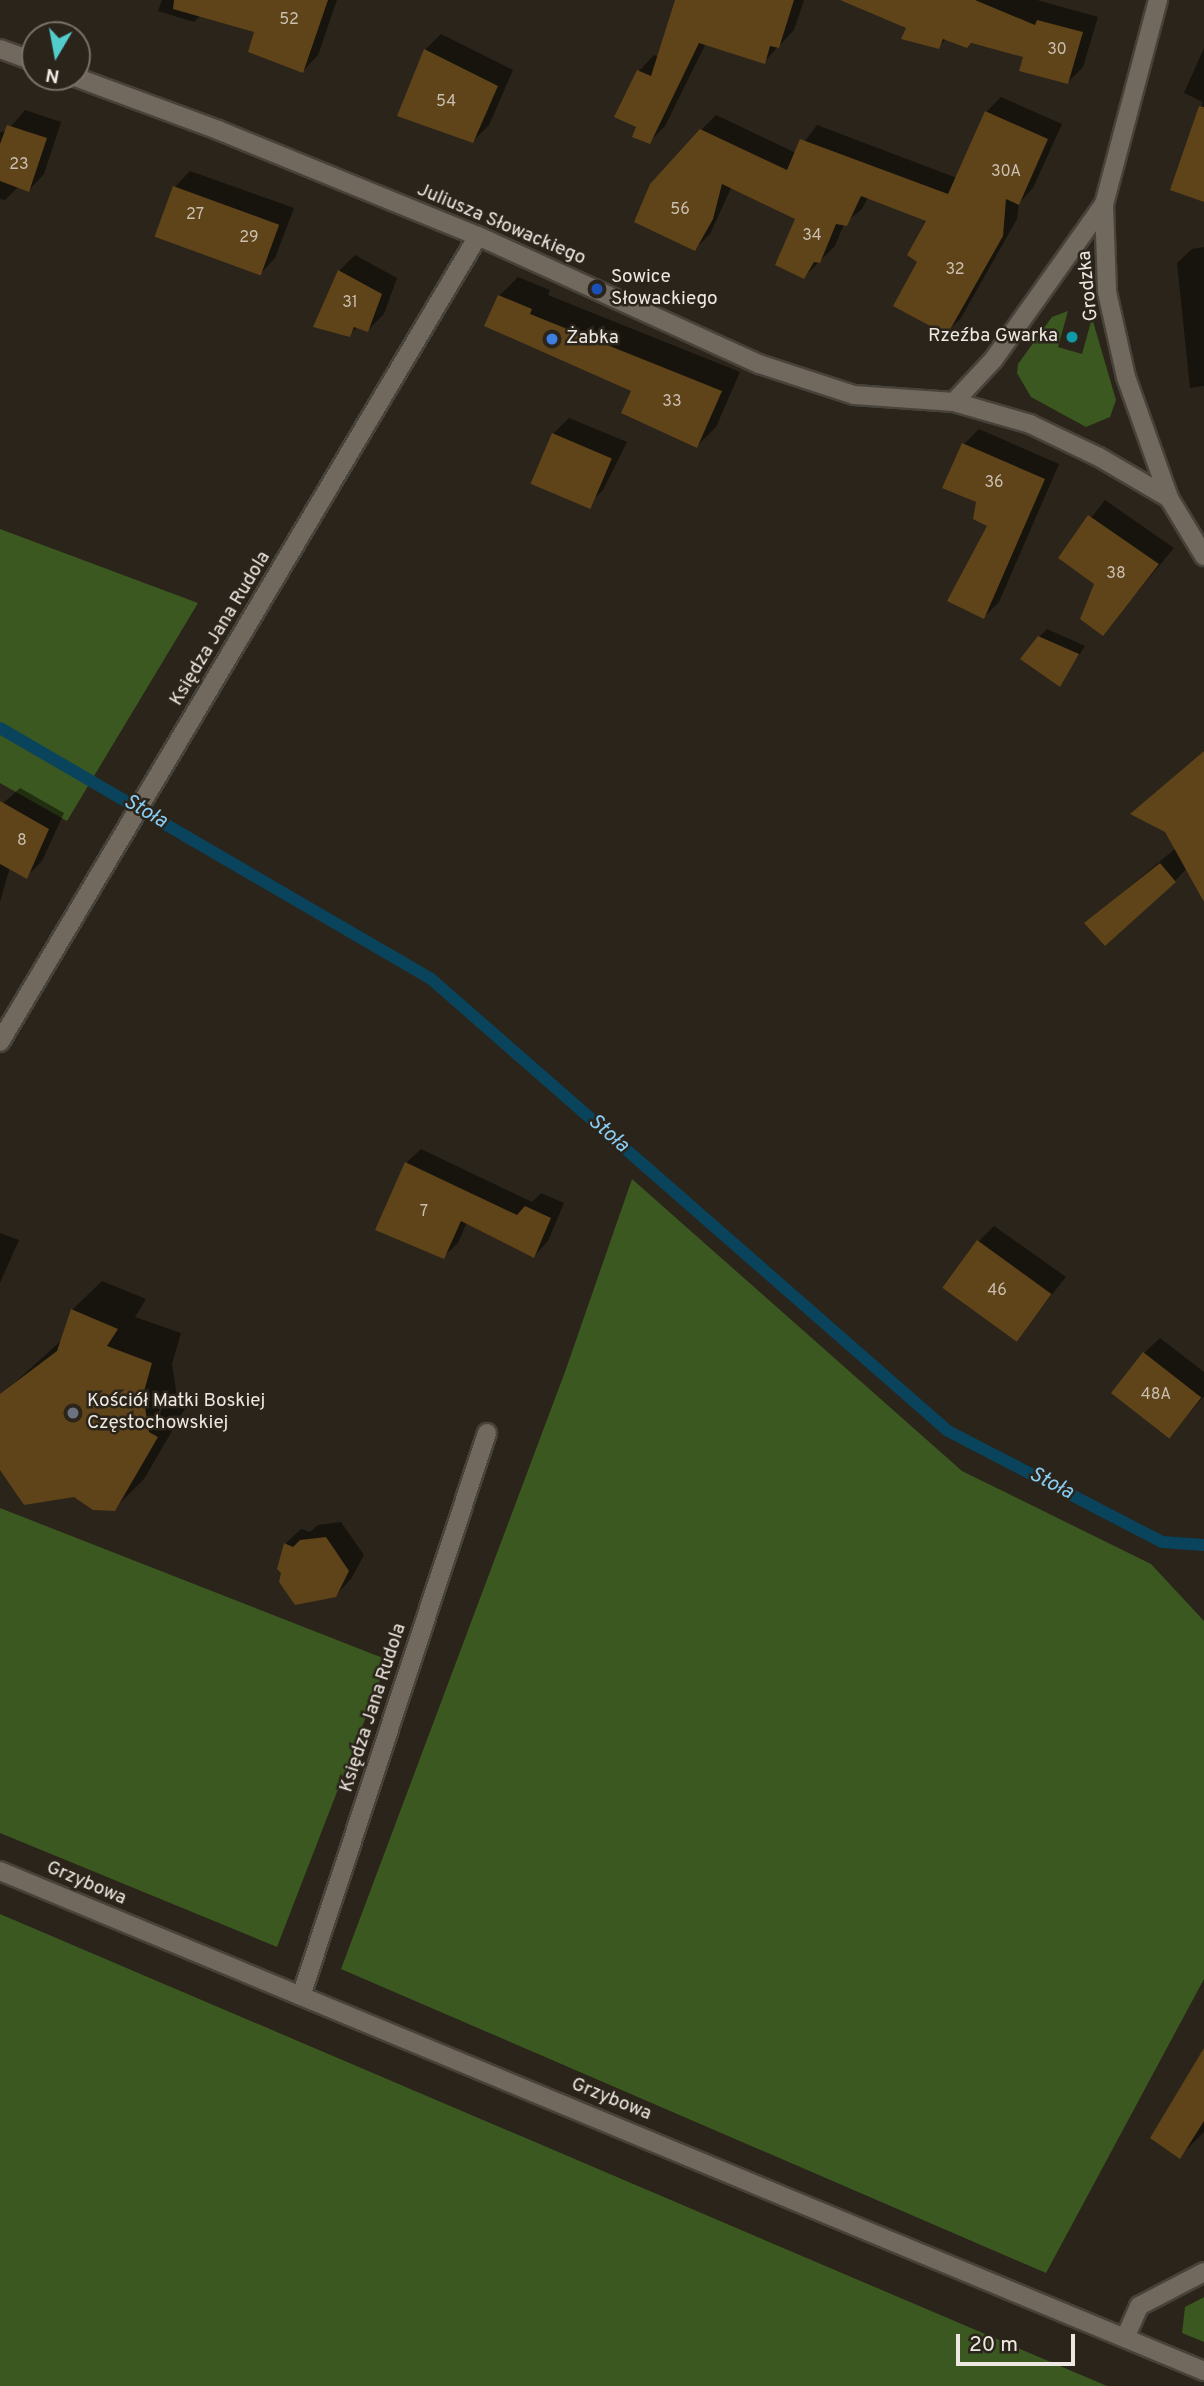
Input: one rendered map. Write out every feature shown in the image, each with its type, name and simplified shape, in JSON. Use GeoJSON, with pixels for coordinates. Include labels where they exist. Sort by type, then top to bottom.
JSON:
{"type":"FeatureCollection","features":[{"type":"Feature","properties":{"kind":"street","name":"Grodzka"},"geometry":{"type":"LineString","coordinates":[[1158,0],[1104,204],[1107,292],[1126,377],[1169,498],[1204,556]]}},
{"type":"Feature","properties":{"kind":"street"},"geometry":{"type":"LineString","coordinates":[[0,49],[21,57]]}},
{"type":"Feature","properties":{"kind":"street","name":"Juliusza Słowackiego"},"geometry":{"type":"LineString","coordinates":[[91,83],[218,130],[478,236],[759,364],[855,395],[954,402],[1030,424],[1099,457],[1169,498]]}},
{"type":"Feature","properties":{"kind":"street"},"geometry":{"type":"LineString","coordinates":[[954,402],[994,359],[1104,204]]}},
{"type":"Feature","properties":{"kind":"street","name":"Księdza Jana Rudola"},"geometry":{"type":"LineString","coordinates":[[0,1042],[478,236]]}},
{"type":"Feature","properties":{"kind":"street","name":"Księdza Jana Rudola"},"geometry":{"type":"LineString","coordinates":[[301,1996],[486,1433]]}},
{"type":"Feature","properties":{"kind":"street","name":"Grzybowa"},"geometry":{"type":"LineString","coordinates":[[0,1871],[1204,2371]]}},
{"type":"Feature","properties":{"kind":"street"},"geometry":{"type":"LineString","coordinates":[[1125,2338],[1139,2306],[1204,2272]]}},
{"type":"Feature","properties":{"kind":"green space"},"geometry":{"type":"Polygon","coordinates":[[[1068,311],[1058,347],[1082,354],[1092,318],[1116,400],[1110,417],[1086,427],[1031,397],[1017,373],[1018,364],[1052,317],[1068,311]]]}},
{"type":"Feature","properties":{"kind":"green space"},"geometry":{"type":"Polygon","coordinates":[[[0,529],[198,603],[67,821],[0,783],[0,529]]]}},
{"type":"Feature","properties":{"kind":"green space"},"geometry":{"type":"Polygon","coordinates":[[[632,1179],[962,1471],[1151,1564],[1204,1621],[1204,1979],[1046,2273],[341,1969],[566,1369],[632,1179]]]}},
{"type":"Feature","properties":{"kind":"green space"},"geometry":{"type":"Polygon","coordinates":[[[0,1508],[388,1660],[277,1947],[0,1833],[0,1508]]]}},
{"type":"Feature","properties":{"kind":"green space"},"geometry":{"type":"Polygon","coordinates":[[[0,1914],[1107,2386],[0,2386],[0,1914]]]}},
{"type":"Feature","properties":{"kind":"green space"},"geometry":{"type":"Polygon","coordinates":[[[1204,2297],[1204,2342],[1182,2333],[1185,2307],[1204,2297]]]}},
{"type":"Feature","properties":{"kind":"building"},"geometry":{"type":"Polygon","coordinates":[[[174,0],[328,0],[303,73],[248,52],[254,32],[173,9],[174,0]]]}},
{"type":"Feature","properties":{"kind":"building"},"geometry":{"type":"Polygon","coordinates":[[[675,0],[794,0],[779,48],[770,46],[765,64],[699,43],[650,144],[632,137],[636,127],[614,117],[637,70],[651,76],[675,0]]]}},
{"type":"Feature","properties":{"kind":"building"},"geometry":{"type":"Polygon","coordinates":[[[840,0],[975,0],[1035,25],[1037,20],[1083,32],[1068,84],[1019,71],[1023,57],[971,43],[967,48],[943,39],[939,49],[901,39],[906,28],[840,0]]]}},
{"type":"Feature","properties":{"kind":"building"},"geometry":{"type":"Polygon","coordinates":[[[424,49],[498,86],[473,143],[397,116],[424,49]]]}},
{"type":"Feature","properties":{"kind":"building"},"geometry":{"type":"Polygon","coordinates":[[[1199,106],[1204,107],[1204,202],[1170,190],[1199,106]]]}},
{"type":"Feature","properties":{"kind":"building"},"geometry":{"type":"Polygon","coordinates":[[[985,111],[1048,139],[1019,205],[1006,199],[1003,236],[947,335],[893,306],[917,262],[907,255],[926,221],[861,196],[847,226],[836,224],[820,263],[814,262],[804,279],[775,265],[795,219],[722,184],[713,219],[695,251],[634,222],[650,184],[700,129],[787,170],[800,139],[948,194],[985,111]]]}},
{"type":"Feature","properties":{"kind":"building"},"geometry":{"type":"Polygon","coordinates":[[[7,125],[47,138],[29,192],[0,181],[0,144],[7,125]]]}},
{"type":"Feature","properties":{"kind":"building"},"geometry":{"type":"Polygon","coordinates":[[[173,186],[279,225],[261,275],[155,237],[173,186]]]}},
{"type":"Feature","properties":{"kind":"building"},"geometry":{"type":"Polygon","coordinates":[[[338,270],[382,294],[368,332],[354,327],[350,337],[313,327],[338,270]]]}},
{"type":"Feature","properties":{"kind":"building"},"geometry":{"type":"Polygon","coordinates":[[[498,295],[532,309],[530,314],[722,391],[697,448],[621,413],[631,391],[484,326],[498,295]]]}},
{"type":"Feature","properties":{"kind":"building"},"geometry":{"type":"Polygon","coordinates":[[[552,433],[612,458],[590,509],[531,484],[552,433]]]}},
{"type":"Feature","properties":{"kind":"building"},"geometry":{"type":"Polygon","coordinates":[[[962,443],[1045,479],[984,619],[947,601],[987,526],[973,519],[976,502],[942,488],[962,443]]]}},
{"type":"Feature","properties":{"kind":"building"},"geometry":{"type":"Polygon","coordinates":[[[1088,515],[1159,564],[1103,636],[1080,619],[1094,584],[1058,558],[1088,515]]]}},
{"type":"Feature","properties":{"kind":"building"},"geometry":{"type":"Polygon","coordinates":[[[1038,636],[1079,654],[1060,687],[1020,659],[1038,636]]]}},
{"type":"Feature","properties":{"kind":"building"},"geometry":{"type":"Polygon","coordinates":[[[1204,751],[1204,902],[1165,832],[1130,814],[1204,751]]]}},
{"type":"Feature","properties":{"kind":"building"},"geometry":{"type":"Polygon","coordinates":[[[0,801],[49,829],[27,879],[0,864],[0,801]]]}},
{"type":"Feature","properties":{"kind":"building"},"geometry":{"type":"Polygon","coordinates":[[[1160,863],[1176,882],[1105,946],[1084,923],[1160,863]]]}},
{"type":"Feature","properties":{"kind":"building"},"geometry":{"type":"Polygon","coordinates":[[[405,1162],[517,1215],[525,1206],[551,1218],[534,1258],[461,1221],[444,1259],[375,1230],[405,1162]]]}},
{"type":"Feature","properties":{"kind":"building"},"geometry":{"type":"Polygon","coordinates":[[[977,1240],[1051,1294],[1017,1342],[942,1288],[977,1240]]]}},
{"type":"Feature","properties":{"kind":"building","name":"Kościół Matki Boskiej Częstochowskiej"},"geometry":{"type":"Polygon","coordinates":[[[71,1309],[118,1329],[107,1346],[152,1363],[143,1395],[149,1432],[158,1437],[115,1511],[93,1510],[74,1497],[24,1505],[0,1470],[0,1394],[57,1351],[71,1309]]]}},
{"type":"Feature","properties":{"kind":"building"},"geometry":{"type":"Polygon","coordinates":[[[1143,1352],[1201,1398],[1169,1439],[1111,1393],[1143,1352]]]}},
{"type":"Feature","properties":{"kind":"building"},"geometry":{"type":"Polygon","coordinates":[[[326,1537],[349,1571],[336,1597],[295,1605],[279,1582],[281,1573],[277,1569],[284,1543],[293,1547],[300,1540],[326,1537]]]}},
{"type":"Feature","properties":{"kind":"building"},"geometry":{"type":"Polygon","coordinates":[[[1204,2048],[1204,2121],[1180,2159],[1150,2138],[1204,2048]]]}},
{"type":"Feature","properties":{"kind":"waterway","name":"Stoła"},"geometry":{"type":"LineString","coordinates":[[0,728],[430,978],[948,1431],[1162,1542],[1204,1545]]}},
{"type":"Feature","properties":{"kind":"place","name":"Sowice Słowackiego"},"geometry":{"type":"Point","coordinates":[597,289]}},
{"type":"Feature","properties":{"kind":"place","name":"Rzeźba Gwarka"},"geometry":{"type":"Point","coordinates":[1072,337]}},
{"type":"Feature","properties":{"kind":"place","name":"Żabka"},"geometry":{"type":"Point","coordinates":[552,339]}},
{"type":"Feature","properties":{"kind":"place","name":"Kościół Matki Boskiej Częstochowskiej"},"geometry":{"type":"Point","coordinates":[73,1413]}}]}
